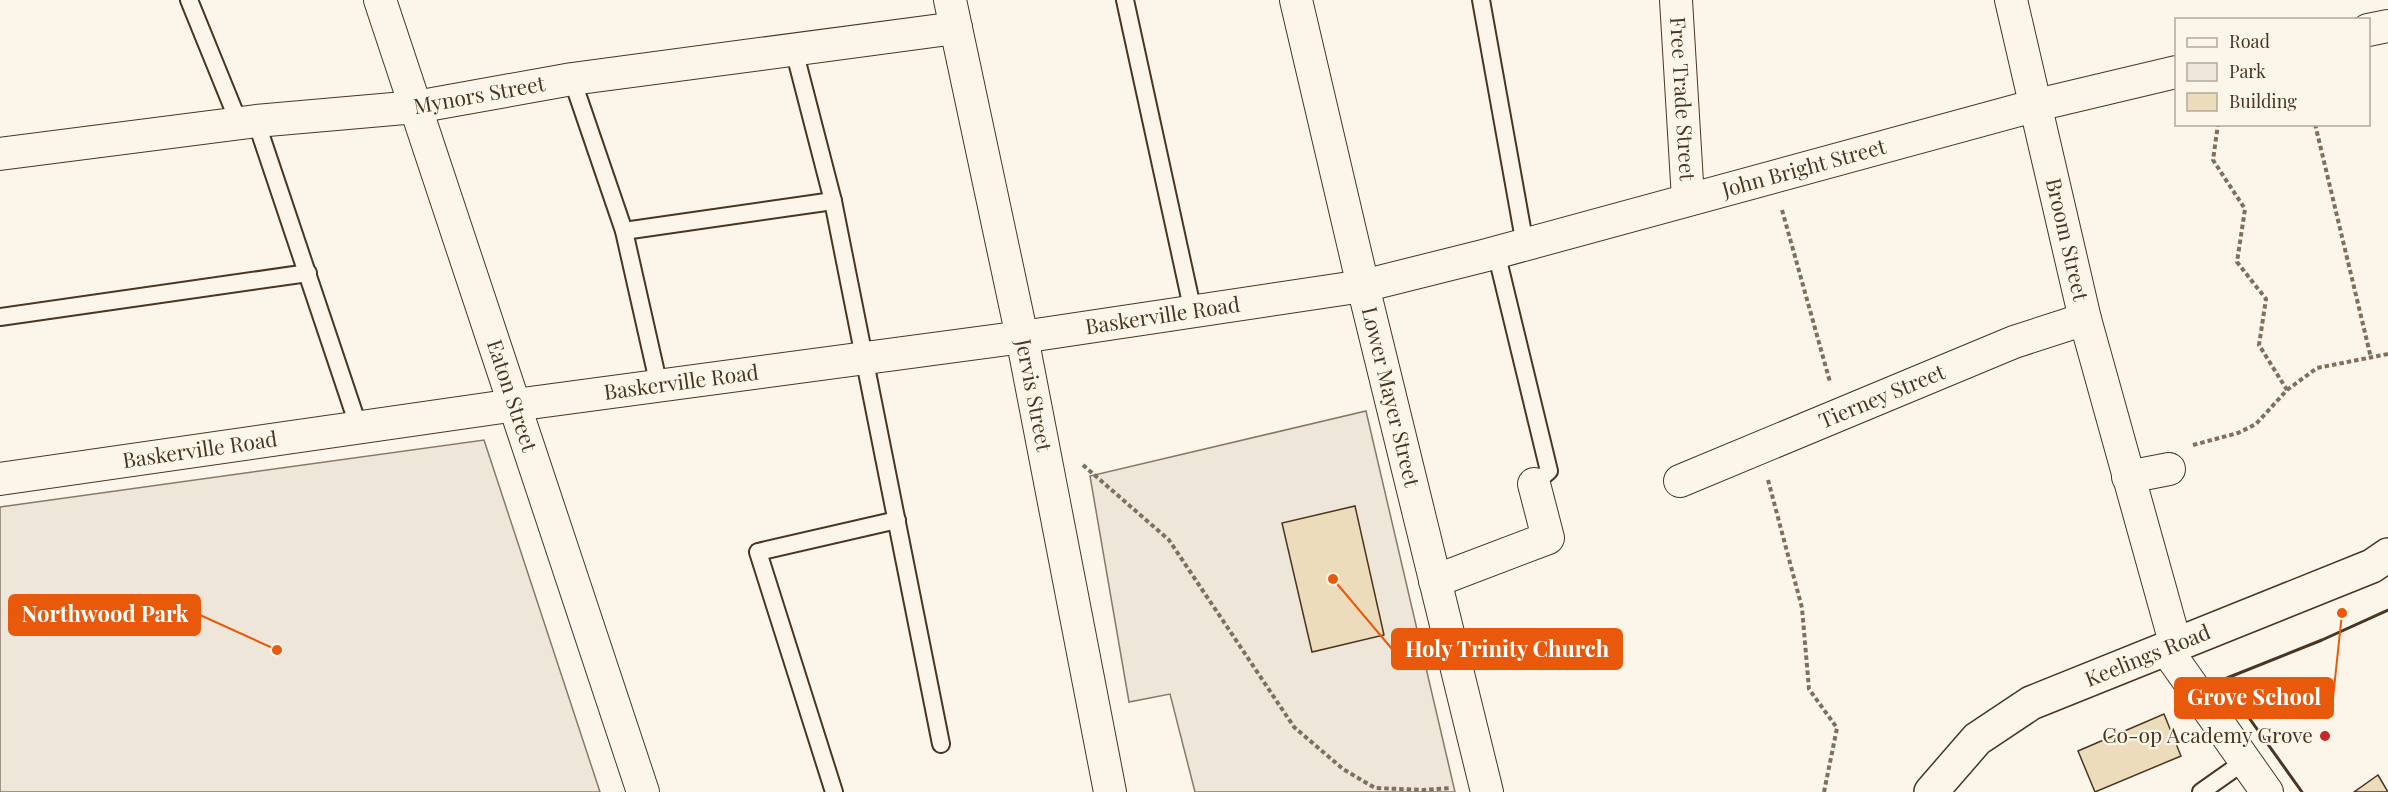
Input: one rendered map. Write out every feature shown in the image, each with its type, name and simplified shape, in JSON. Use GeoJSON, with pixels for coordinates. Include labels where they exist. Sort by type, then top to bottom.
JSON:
{"type":"FeatureCollection","features":[{"type":"Feature","properties":{"kind":"main road","name":"Keelings Road"},"geometry":{"type":"LineString","coordinates":[[1931,792],[1977,739],[2031,703],[2372,566],[2388,555]]}},
{"type":"Feature","properties":{"kind":"street","name":"Eaton Street"},"geometry":{"type":"LineString","coordinates":[[380,0],[643,792]]}},
{"type":"Feature","properties":{"kind":"street","name":"Lower Mayer Street"},"geometry":{"type":"LineString","coordinates":[[1296,0],[1363,286],[1486,789]]}},
{"type":"Feature","properties":{"kind":"street","name":"Free Trade Street"},"geometry":{"type":"LineString","coordinates":[[1676,0],[1688,199]]}},
{"type":"Feature","properties":{"kind":"street","name":"Broom Street"},"geometry":{"type":"LineString","coordinates":[[2011,0],[2085,319],[2150,559],[2171,647],[2267,792]]}},
{"type":"Feature","properties":{"kind":"street","name":"Mynors Street"},"geometry":{"type":"LineString","coordinates":[[0,154],[247,122],[416,107],[572,79],[794,50],[953,14]]}},
{"type":"Feature","properties":{"kind":"street","name":"Jervis Street"},"geometry":{"type":"LineString","coordinates":[[953,14],[1022,337],[1110,792]]}},
{"type":"Feature","properties":{"kind":"street"},"geometry":{"type":"LineString","coordinates":[[2370,30],[2388,27]]}},
{"type":"Feature","properties":{"kind":"street","name":"John Bright Street"},"geometry":{"type":"LineString","coordinates":[[1363,286],[1502,251],[2037,105],[2175,72]]}},
{"type":"Feature","properties":{"kind":"street","name":"Baskerville Road"},"geometry":{"type":"LineString","coordinates":[[0,479],[515,405],[1022,337],[1363,286]]}},
{"type":"Feature","properties":{"kind":"street","name":"Tierney Street"},"geometry":{"type":"LineString","coordinates":[[1680,481],[2014,342],[2085,319]]}},
{"type":"Feature","properties":{"kind":"street"},"geometry":{"type":"LineString","coordinates":[[2128,477],[2169,469]]}},
{"type":"Feature","properties":{"kind":"street"},"geometry":{"type":"LineString","coordinates":[[1435,581],[1548,538],[1534,484]]}},
{"type":"Feature","properties":{"kind":"lane"},"geometry":{"type":"LineString","coordinates":[[189,0],[247,122],[308,273],[359,428]]}},
{"type":"Feature","properties":{"kind":"lane"},"geometry":{"type":"LineString","coordinates":[[1125,0],[1193,312]]}},
{"type":"Feature","properties":{"kind":"lane"},"geometry":{"type":"LineString","coordinates":[[1481,0],[1502,251],[1548,471],[1534,484]]}},
{"type":"Feature","properties":{"kind":"lane"},"geometry":{"type":"LineString","coordinates":[[794,50],[833,201],[941,744]]}},
{"type":"Feature","properties":{"kind":"lane"},"geometry":{"type":"LineString","coordinates":[[572,79],[624,231],[659,386]]}},
{"type":"Feature","properties":{"kind":"lane"},"geometry":{"type":"LineString","coordinates":[[624,231],[833,201]]}},
{"type":"Feature","properties":{"kind":"lane"},"geometry":{"type":"LineString","coordinates":[[0,317],[308,273]]}},
{"type":"Feature","properties":{"kind":"lane"},"geometry":{"type":"LineString","coordinates":[[834,792],[758,552],[897,520]]}},
{"type":"Feature","properties":{"kind":"lane"},"geometry":{"type":"LineString","coordinates":[[2201,792],[2245,761]]}},
{"type":"Feature","properties":{"kind":"path"},"geometry":{"type":"LineString","coordinates":[[2218,126],[2213,160],[2245,209],[2237,262],[2266,299],[2259,345],[2287,390]]}},
{"type":"Feature","properties":{"kind":"path"},"geometry":{"type":"LineString","coordinates":[[2315,126],[2372,358]]}},
{"type":"Feature","properties":{"kind":"path"},"geometry":{"type":"LineString","coordinates":[[1773,176],[1839,415]]}},
{"type":"Feature","properties":{"kind":"path"},"geometry":{"type":"LineString","coordinates":[[2169,469],[2177,448],[2238,433],[2256,424],[2287,390],[2317,368],[2388,354]]}},
{"type":"Feature","properties":{"kind":"path"},"geometry":{"type":"LineString","coordinates":[[1040,436],[1092,472],[1169,540],[1294,727],[1343,769],[1374,788],[1486,789]]}},
{"type":"Feature","properties":{"kind":"path"},"geometry":{"type":"LineString","coordinates":[[1759,448],[1802,608],[1809,689],[1837,728],[1824,792]]}},
{"type":"Feature","properties":{"kind":"green space"},"geometry":{"type":"Polygon","coordinates":[[[1366,411],[1455,792],[1195,792],[1170,694],[1129,702],[1090,476],[1366,411]]]}},
{"type":"Feature","properties":{"kind":"green space"},"geometry":{"type":"Polygon","coordinates":[[[484,440],[600,792],[0,792],[0,507],[484,440]]]}},
{"type":"Feature","properties":{"kind":"building"},"geometry":{"type":"Polygon","coordinates":[[[1355,506],[1384,635],[1312,652],[1282,523],[1355,506]]]}},
{"type":"Feature","properties":{"kind":"building"},"geometry":{"type":"Polygon","coordinates":[[[2164,714],[2181,756],[2095,792],[2078,751],[2164,714]]]}},
{"type":"Feature","properties":{"kind":"building"},"geometry":{"type":"Polygon","coordinates":[[[2378,775],[2388,792],[2354,792],[2378,775]]]}},
{"type":"Feature","properties":{"kind":"wall"},"geometry":{"type":"LineString","coordinates":[[2302,792],[2222,680],[2322,640],[2388,610]]}},
{"type":"Feature","properties":{"kind":"place","name":"Holy Trinity Church"},"geometry":{"type":"Point","coordinates":[1333,579]}},
{"type":"Feature","properties":{"kind":"place","name":"Grove School"},"geometry":{"type":"Point","coordinates":[2342,613]}},
{"type":"Feature","properties":{"kind":"place","name":"Northwood Park"},"geometry":{"type":"Point","coordinates":[277,650]}},
{"type":"Feature","properties":{"kind":"place","name":"Co-op Academy Grove"},"geometry":{"type":"Point","coordinates":[2325,736]}}]}
